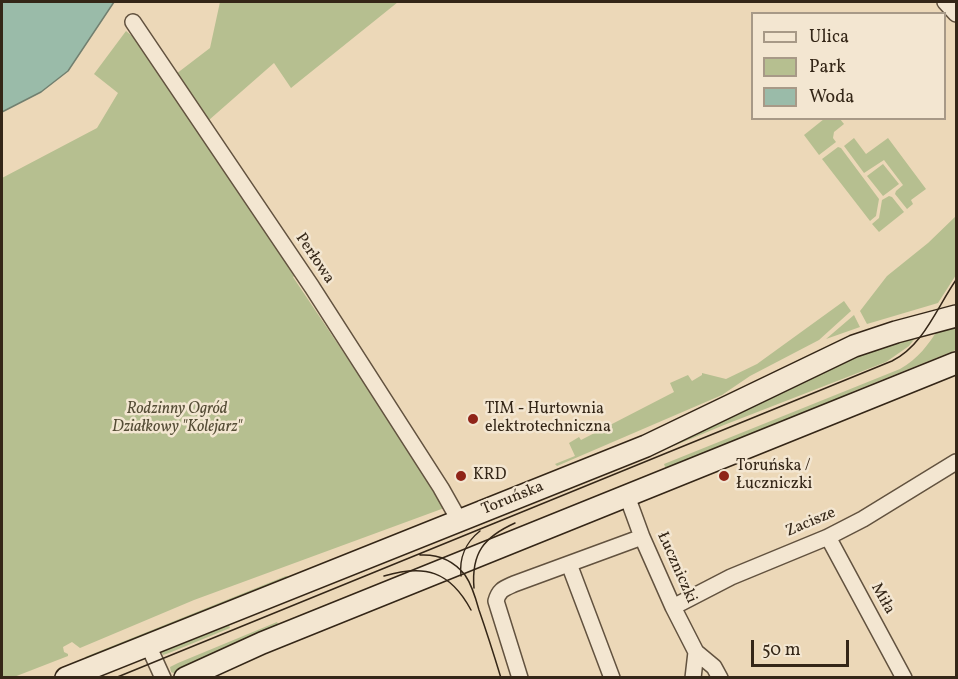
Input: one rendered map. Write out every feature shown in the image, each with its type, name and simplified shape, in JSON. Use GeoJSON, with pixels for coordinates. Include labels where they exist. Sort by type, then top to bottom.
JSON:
{"type":"FeatureCollection","features":[{"type":"Feature","properties":{"kind":"main road","name":"Toruńska"},"geometry":{"type":"LineString","coordinates":[[66,678],[646,446],[854,346],[957,316]]}},
{"type":"Feature","properties":{"kind":"main road"},"geometry":{"type":"LineString","coordinates":[[185,678],[262,643],[957,363]]}},
{"type":"Feature","properties":{"kind":"street"},"geometry":{"type":"LineString","coordinates":[[945,2],[957,14]]}},
{"type":"Feature","properties":{"kind":"street","name":"Perłowa"},"geometry":{"type":"LineString","coordinates":[[133,21],[312,287],[441,488],[459,520]]}},
{"type":"Feature","properties":{"kind":"street","name":"Zacisze"},"geometry":{"type":"LineString","coordinates":[[673,607],[731,577],[828,537],[863,519],[957,462]]}},
{"type":"Feature","properties":{"kind":"street","name":"Łuczniczki"},"geometry":{"type":"LineString","coordinates":[[627,496],[642,537],[673,607],[696,652],[714,667],[720,678]]}},
{"type":"Feature","properties":{"kind":"street"},"geometry":{"type":"LineString","coordinates":[[520,678],[496,601],[498,594],[514,584],[642,537]]}},
{"type":"Feature","properties":{"kind":"street","name":"Miła"},"geometry":{"type":"LineString","coordinates":[[828,537],[904,678]]}},
{"type":"Feature","properties":{"kind":"street"},"geometry":{"type":"LineString","coordinates":[[569,564],[612,678]]}},
{"type":"Feature","properties":{"kind":"street"},"geometry":{"type":"LineString","coordinates":[[148,645],[163,678]]}},
{"type":"Feature","properties":{"kind":"street"},"geometry":{"type":"LineString","coordinates":[[693,678],[696,652]]}},
{"type":"Feature","properties":{"kind":"green space"},"geometry":{"type":"Polygon","coordinates":[[[220,2],[398,2],[291,88],[274,63],[209,120],[176,74],[210,48],[220,2]]]}},
{"type":"Feature","properties":{"kind":"green space","name":"Rodzinny Ogród Działkowy \"Kolejarz\""},"geometry":{"type":"Polygon","coordinates":[[[126,31],[148,49],[297,274],[293,277],[447,507],[194,600],[80,648],[72,642],[63,647],[68,656],[14,677],[2,678],[2,178],[97,128],[118,93],[94,74],[126,31]]]}},
{"type":"Feature","properties":{"kind":"green space"},"geometry":{"type":"Polygon","coordinates":[[[823,120],[841,120],[844,124],[834,132],[833,138],[836,142],[819,155],[804,135],[823,120]]]}},
{"type":"Feature","properties":{"kind":"green space"},"geometry":{"type":"Polygon","coordinates":[[[854,138],[866,154],[888,138],[926,189],[911,200],[913,204],[907,209],[895,194],[903,185],[884,160],[864,173],[844,146],[854,138]]]}},
{"type":"Feature","properties":{"kind":"green space"},"geometry":{"type":"Polygon","coordinates":[[[838,147],[879,199],[876,216],[870,221],[822,159],[838,147]]]}},
{"type":"Feature","properties":{"kind":"green space"},"geometry":{"type":"Polygon","coordinates":[[[883,164],[899,184],[883,196],[867,176],[883,164]]]}},
{"type":"Feature","properties":{"kind":"green space"},"geometry":{"type":"Polygon","coordinates":[[[889,196],[904,212],[879,232],[872,224],[879,218],[882,200],[889,196]]]}},
{"type":"Feature","properties":{"kind":"green space"},"geometry":{"type":"Polygon","coordinates":[[[956,216],[956,275],[938,303],[867,324],[860,311],[887,276],[928,243],[956,216]]]}},
{"type":"Feature","properties":{"kind":"green space"},"geometry":{"type":"Polygon","coordinates":[[[844,301],[851,311],[819,340],[750,376],[722,395],[557,466],[555,464],[575,456],[569,443],[579,437],[581,440],[674,392],[670,383],[688,375],[692,381],[702,373],[726,379],[757,364],[844,301]]]}},
{"type":"Feature","properties":{"kind":"green space"},"geometry":{"type":"Polygon","coordinates":[[[854,315],[860,327],[826,339],[854,315]]]}},
{"type":"Feature","properties":{"kind":"green space"},"geometry":{"type":"Polygon","coordinates":[[[956,324],[956,350],[854,391],[788,423],[667,472],[664,464],[900,369],[922,351],[939,328],[956,324]]]}},
{"type":"Feature","properties":{"kind":"green space"},"geometry":{"type":"Polygon","coordinates":[[[920,332],[909,346],[886,362],[724,425],[568,490],[566,485],[831,363],[920,332]]]}},
{"type":"Feature","properties":{"kind":"green space"},"geometry":{"type":"Polygon","coordinates":[[[286,576],[294,579],[92,660],[85,657],[286,576]]]}},
{"type":"Feature","properties":{"kind":"green space"},"geometry":{"type":"Polygon","coordinates":[[[227,620],[230,628],[163,655],[160,649],[227,620]]]}},
{"type":"Feature","properties":{"kind":"green space"},"geometry":{"type":"Polygon","coordinates":[[[277,622],[280,628],[176,674],[171,672],[170,667],[178,663],[277,622]]]}},
{"type":"Feature","properties":{"kind":"water"},"geometry":{"type":"Polygon","coordinates":[[[2,2],[114,2],[68,71],[41,92],[2,112],[2,2]]]}},
{"type":"Feature","properties":{"kind":"tram line"},"geometry":{"type":"LineString","coordinates":[[115,678],[892,361],[913,345],[929,325],[956,280]]}},
{"type":"Feature","properties":{"kind":"tram line"},"geometry":{"type":"LineString","coordinates":[[474,588],[475,565],[482,548],[495,534],[515,523]]}},
{"type":"Feature","properties":{"kind":"tram line"},"geometry":{"type":"LineString","coordinates":[[461,576],[464,551],[480,531]]}},
{"type":"Feature","properties":{"kind":"tram line"},"geometry":{"type":"LineString","coordinates":[[420,555],[445,559],[465,575],[474,592],[501,678]]}},
{"type":"Feature","properties":{"kind":"tram line"},"geometry":{"type":"LineString","coordinates":[[384,576],[412,571],[435,574],[454,587],[471,610]]}},
{"type":"Feature","properties":{"kind":"place","name":"TIM - Hurtownia elektrotechniczna"},"geometry":{"type":"Point","coordinates":[473,419]}},
{"type":"Feature","properties":{"kind":"place","name":"KRD"},"geometry":{"type":"Point","coordinates":[461,476]}},
{"type":"Feature","properties":{"kind":"place","name":"Toruńska / Łuczniczki"},"geometry":{"type":"Point","coordinates":[724,476]}}]}
